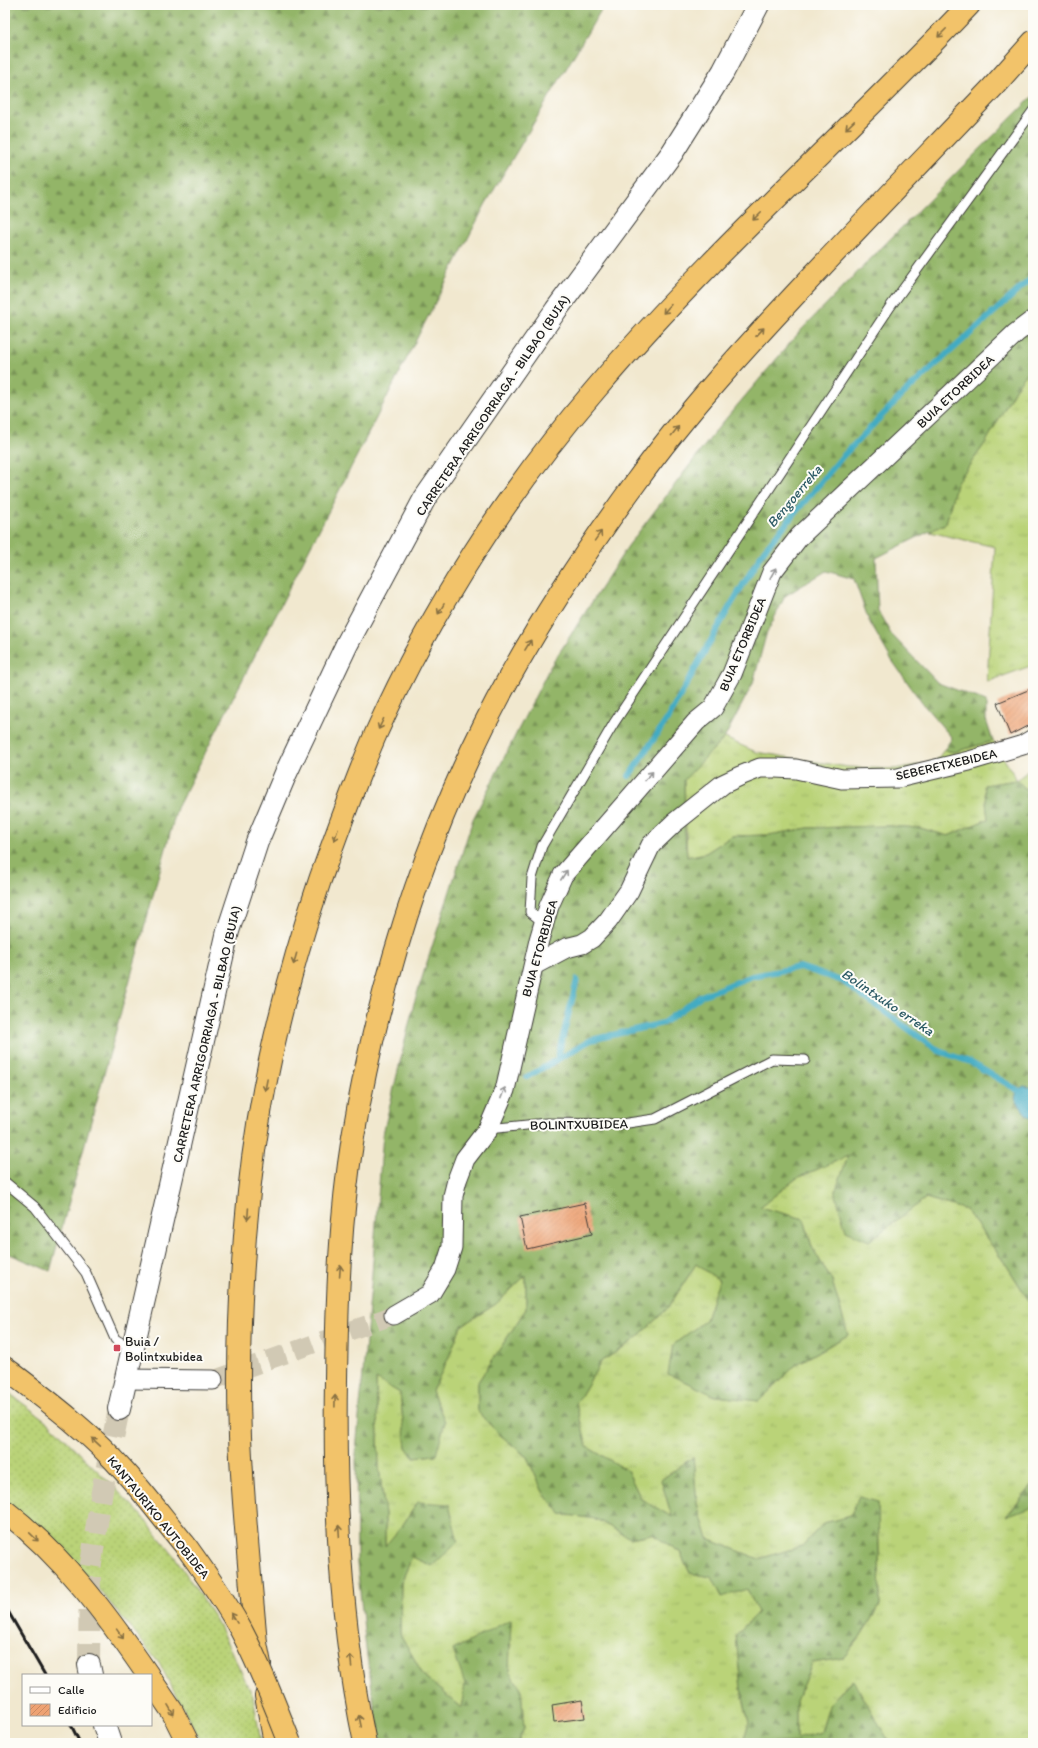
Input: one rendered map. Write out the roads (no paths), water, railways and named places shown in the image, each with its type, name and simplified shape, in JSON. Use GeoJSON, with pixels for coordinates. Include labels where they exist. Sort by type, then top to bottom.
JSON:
{"type":"FeatureCollection","features":[{"type":"Feature","properties":{"kind":"highway"},"geometry":{"type":"LineString","coordinates":[[275,1743],[256,1643],[240,1432],[241,1309],[249,1190],[260,1114],[286,991],[301,938],[349,799],[378,728],[409,666],[460,575],[505,507],[550,446],[594,391],[679,295],[969,5]]}},
{"type":"Feature","properties":{"kind":"highway"},"geometry":{"type":"LineString","coordinates":[[365,1743],[356,1699],[341,1571],[338,1516],[335,1418],[337,1318],[342,1231],[353,1141],[366,1070],[392,964],[423,866],[480,735],[509,679],[579,563],[638,479],[689,413],[738,356],[994,86],[1033,42]]}},
{"type":"Feature","properties":{"kind":"highway","name":"KANTAURIKO AUTOBIDEA"},"geometry":{"type":"LineString","coordinates":[[5,1368],[68,1416],[100,1446],[125,1472],[185,1545],[215,1586],[241,1631],[266,1682],[290,1743]]}},
{"type":"Feature","properties":{"kind":"highway"},"geometry":{"type":"LineString","coordinates":[[5,1511],[20,1523],[72,1573],[119,1632],[147,1674]]}},
{"type":"Feature","properties":{"kind":"highway"},"geometry":{"type":"LineString","coordinates":[[152,1681],[172,1711],[188,1743]]}},
{"type":"Feature","properties":{"kind":"street","name":"CARRETERA ARRIGORRIAGA - BILBAO (BUIA)"},"geometry":{"type":"LineString","coordinates":[[120,1409],[228,931],[257,842],[289,766],[347,644],[425,498],[556,310],[672,153],[722,72],[758,5]]}},
{"type":"Feature","properties":{"kind":"street","name":"BUIA ETORBIDEA"},"geometry":{"type":"LineString","coordinates":[[488,1129],[505,1090],[544,923],[549,906],[563,875],[696,722],[713,708],[732,674],[772,572],[799,537],[1016,333],[1033,320]]}},
{"type":"Feature","properties":{"kind":"street","name":"SEBERETXEBIDEA"},"geometry":{"type":"LineString","coordinates":[[534,964],[566,948],[582,944],[592,938],[608,921],[629,891],[650,845],[679,819],[723,784],[740,776],[760,768],[775,768],[796,770],[842,779],[898,778],[968,761],[1023,745],[1033,739]]}},
{"type":"Feature","properties":{"kind":"street"},"geometry":{"type":"LineString","coordinates":[[394,1314],[430,1294],[445,1269],[452,1247],[453,1196],[457,1180],[466,1159],[488,1129]]}},
{"type":"Feature","properties":{"kind":"street"},"geometry":{"type":"LineString","coordinates":[[126,1380],[213,1380]]}},
{"type":"Feature","properties":{"kind":"street"},"geometry":{"type":"LineString","coordinates":[[104,1726],[110,1743]]}},
{"type":"Feature","properties":{"kind":"lane"},"geometry":{"type":"LineString","coordinates":[[544,923],[530,912],[532,878],[542,846],[614,723],[890,307],[1033,110]]}},
{"type":"Feature","properties":{"kind":"lane","name":"BOLINTXUBIDEA"},"geometry":{"type":"LineString","coordinates":[[488,1129],[546,1123],[621,1124],[655,1119],[772,1059],[806,1060]]}},
{"type":"Feature","properties":{"kind":"lane"},"geometry":{"type":"LineString","coordinates":[[5,1182],[35,1207],[86,1273],[114,1340],[133,1350]]}},
{"type":"Feature","properties":{"kind":"water"},"geometry":{"type":"Polygon","coordinates":[[[1024,1086],[1033,1088],[1033,1120],[1025,1113],[1015,1099],[1017,1090],[1024,1086]]]}},
{"type":"Feature","properties":{"kind":"waterway","name":"Bengoerreka"},"geometry":{"type":"LineString","coordinates":[[629,776],[666,721],[729,608],[764,550],[842,457],[902,395],[1033,277]]}},
{"type":"Feature","properties":{"kind":"waterway","name":"Bolintxuko erreka"},"geometry":{"type":"LineString","coordinates":[[527,1077],[591,1040],[663,1023],[701,996],[752,976],[800,967],[842,981],[939,1051],[970,1062],[1033,1099]]}},
{"type":"Feature","properties":{"kind":"waterway","name":"Bengoerreka"},"geometry":{"type":"LineString","coordinates":[[557,1060],[577,980]]}},
{"type":"Feature","properties":{"kind":"tunnel"},"geometry":{"type":"LineString","coordinates":[[213,1380],[394,1315]]}},
{"type":"Feature","properties":{"kind":"tunnel"},"geometry":{"type":"LineString","coordinates":[[89,1665],[90,1570],[102,1491],[119,1409]]}},
{"type":"Feature","properties":{"kind":"railway"},"geometry":{"type":"LineString","coordinates":[[5,1606],[44,1674]]}},
{"type":"Feature","properties":{"kind":"railway"},"geometry":{"type":"LineString","coordinates":[[72,1726],[80,1743]]}},
{"type":"Feature","properties":{"kind":"place","name":"Buia / Bolintxubidea"},"geometry":{"type":"Point","coordinates":[117,1348]}}]}
